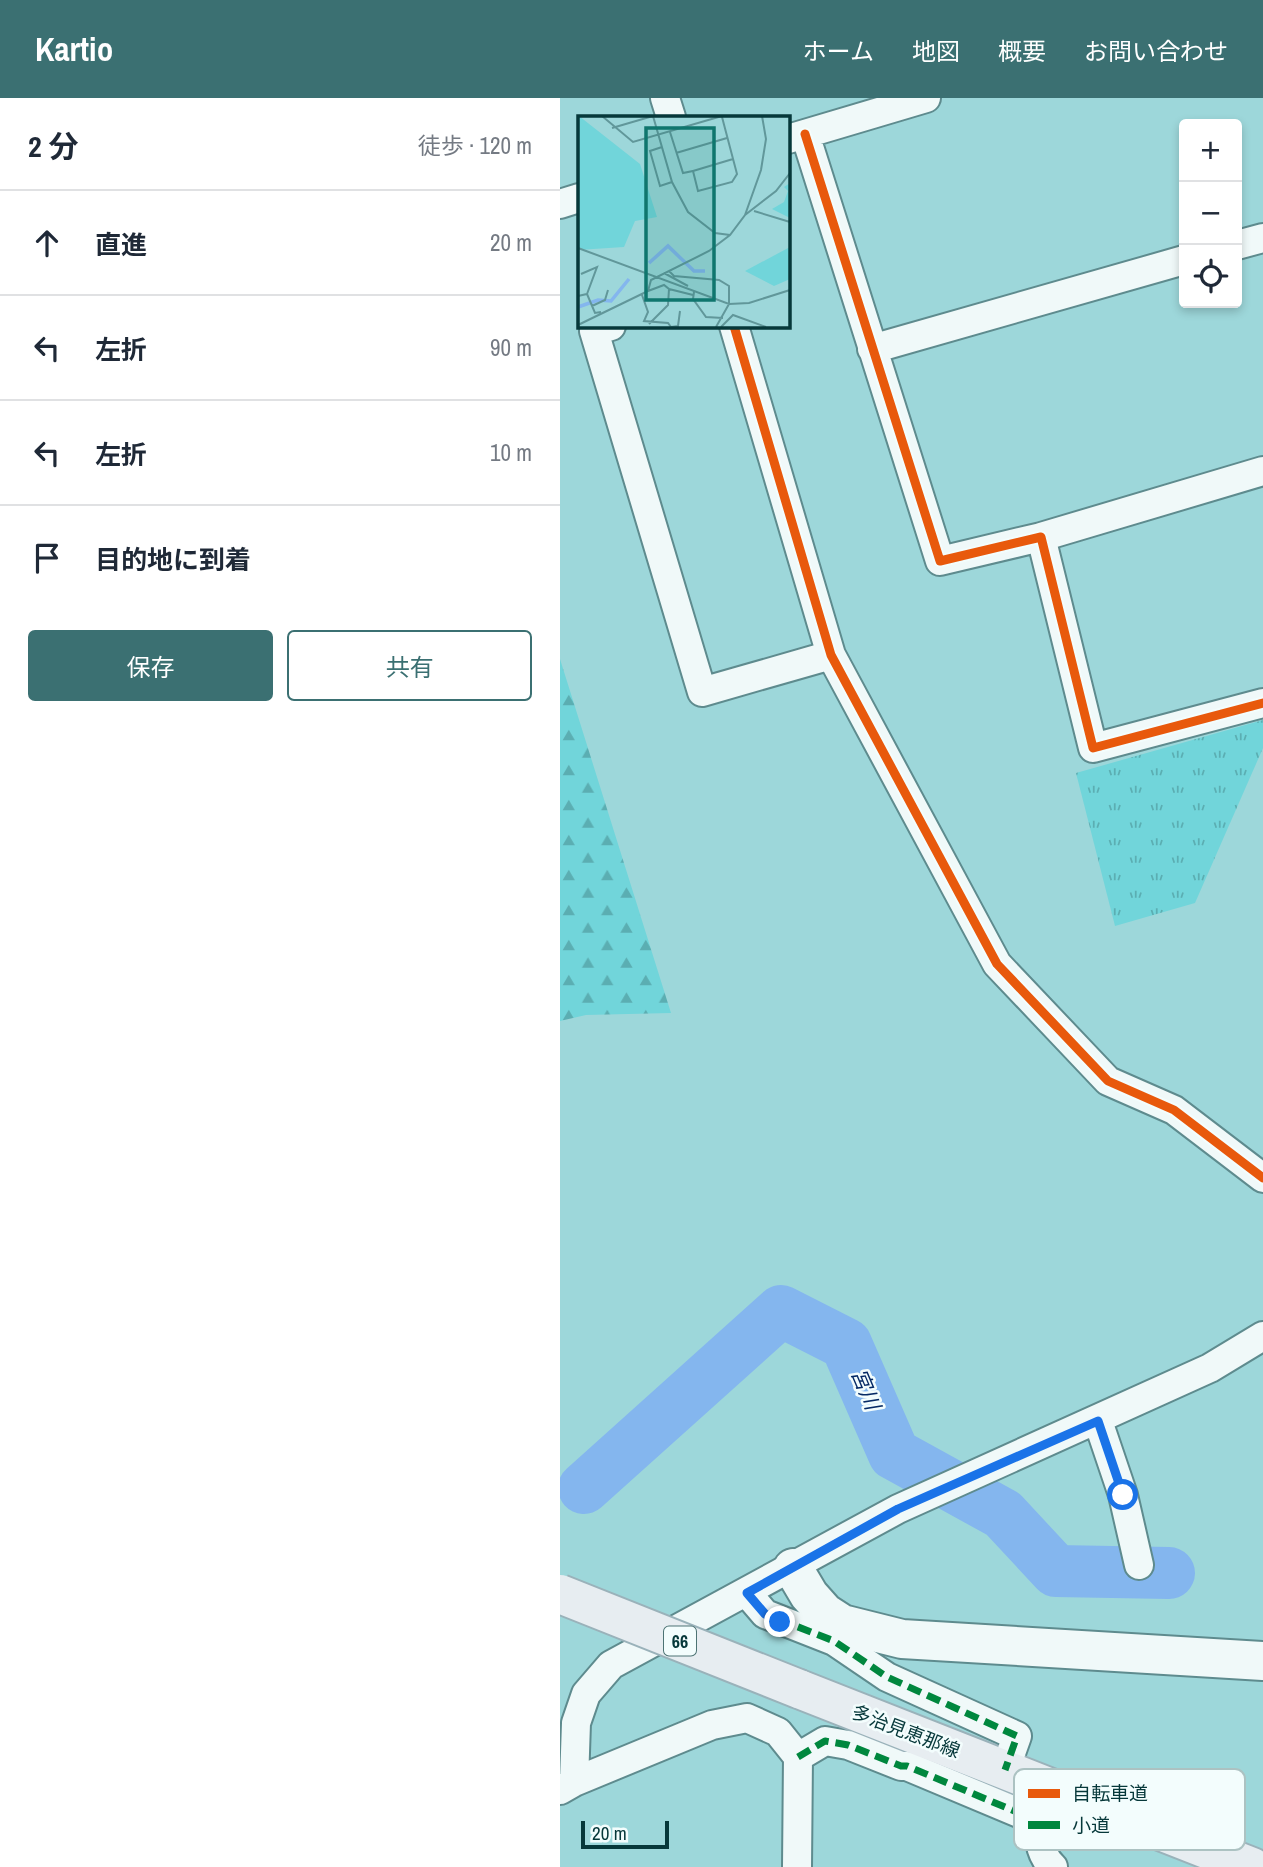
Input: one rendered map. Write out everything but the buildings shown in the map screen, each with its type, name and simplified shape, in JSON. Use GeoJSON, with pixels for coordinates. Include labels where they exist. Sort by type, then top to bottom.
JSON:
{"type":"FeatureCollection","features":[{"type":"Feature","properties":{"kind":"main road","name":"多治見恵那線"},"geometry":{"type":"LineString","coordinates":[[560,1594],[1005,1770],[1014,1777]]}},
{"type":"Feature","properties":{"kind":"main road","name":"多治見恵那線"},"geometry":{"type":"LineString","coordinates":[[1196,1850],[1252,1867]]}},
{"type":"Feature","properties":{"kind":"street"},"geometry":{"type":"LineString","coordinates":[[665,98],[671,116]]}},
{"type":"Feature","properties":{"kind":"street"},"geometry":{"type":"LineString","coordinates":[[926,98],[796,136],[872,349],[940,561],[1041,537],[1263,471]]}},
{"type":"Feature","properties":{"kind":"street"},"geometry":{"type":"LineString","coordinates":[[560,204],[578,198]]}},
{"type":"Feature","properties":{"kind":"street"},"geometry":{"type":"LineString","coordinates":[[1242,244],[1263,238]]}},
{"type":"Feature","properties":{"kind":"street"},"geometry":{"type":"LineString","coordinates":[[872,349],[1179,261]]}},
{"type":"Feature","properties":{"kind":"street"},"geometry":{"type":"LineString","coordinates":[[608,327],[594,331],[702,692],[831,654]]}},
{"type":"Feature","properties":{"kind":"street"},"geometry":{"type":"LineString","coordinates":[[734,327],[831,654],[997,964],[1108,1081],[1174,1110],[1263,1178]]}},
{"type":"Feature","properties":{"kind":"street"},"geometry":{"type":"LineString","coordinates":[[1041,537],[1093,748],[1263,704]]}},
{"type":"Feature","properties":{"kind":"street"},"geometry":{"type":"LineString","coordinates":[[567,1786],[576,1723],[586,1694],[611,1665],[898,1509],[1098,1421],[1210,1368],[1263,1336]]}},
{"type":"Feature","properties":{"kind":"street"},"geometry":{"type":"LineString","coordinates":[[1098,1421],[1123,1495],[1139,1565]]}},
{"type":"Feature","properties":{"kind":"street"},"geometry":{"type":"LineString","coordinates":[[793,1568],[809,1595],[825,1613],[842,1625],[902,1639],[1263,1661]]}},
{"type":"Feature","properties":{"kind":"street"},"geometry":{"type":"LineString","coordinates":[[747,1593],[765,1614],[834,1641],[887,1677],[1017,1736],[1005,1770]]}},
{"type":"Feature","properties":{"kind":"street"},"geometry":{"type":"LineString","coordinates":[[567,1786],[712,1725],[747,1718],[778,1732],[798,1756],[797,1867]]}},
{"type":"Feature","properties":{"kind":"street"},"geometry":{"type":"LineString","coordinates":[[798,1756],[825,1741],[848,1745],[901,1766],[1014,1796]]}},
{"type":"Feature","properties":{"kind":"street"},"geometry":{"type":"LineString","coordinates":[[1043,1850],[1053,1867]]}},
{"type":"Feature","properties":{"kind":"green space"},"geometry":{"type":"Polygon","coordinates":[[[560,659],[671,1013],[586,1015],[560,1021],[560,659]]]}},
{"type":"Feature","properties":{"kind":"green space"},"geometry":{"type":"Polygon","coordinates":[[[1263,720],[1263,748],[1195,903],[1115,926],[1076,773],[1263,720]]]}},
{"type":"Feature","properties":{"kind":"waterway","name":"宮川"},"geometry":{"type":"LineString","coordinates":[[584,1488],[781,1311],[846,1344],[894,1454],[1003,1514],[1056,1571],[1169,1573]]}},
{"type":"Feature","properties":{"kind":"marked path"},"geometry":{"type":"LineString","coordinates":[[747,1593],[765,1614],[834,1641],[887,1677],[1017,1736],[1005,1770]]}},
{"type":"Feature","properties":{"kind":"marked path"},"geometry":{"type":"LineString","coordinates":[[798,1757],[825,1741],[848,1745],[907,1766],[1014,1811]]}},
{"type":"Feature","properties":{"kind":"cycle path"},"geometry":{"type":"LineString","coordinates":[[805,134],[940,561],[1041,537],[1093,748],[1263,703]]}},
{"type":"Feature","properties":{"kind":"cycle path"},"geometry":{"type":"LineString","coordinates":[[734,327],[831,655],[997,964],[1108,1081],[1174,1110],[1263,1178]]}},
{"type":"Feature","properties":{"kind":"route"},"geometry":{"type":"LineString","coordinates":[[780,1622],[765,1614],[747,1593],[898,1509],[1098,1421],[1123,1495]]}}]}
